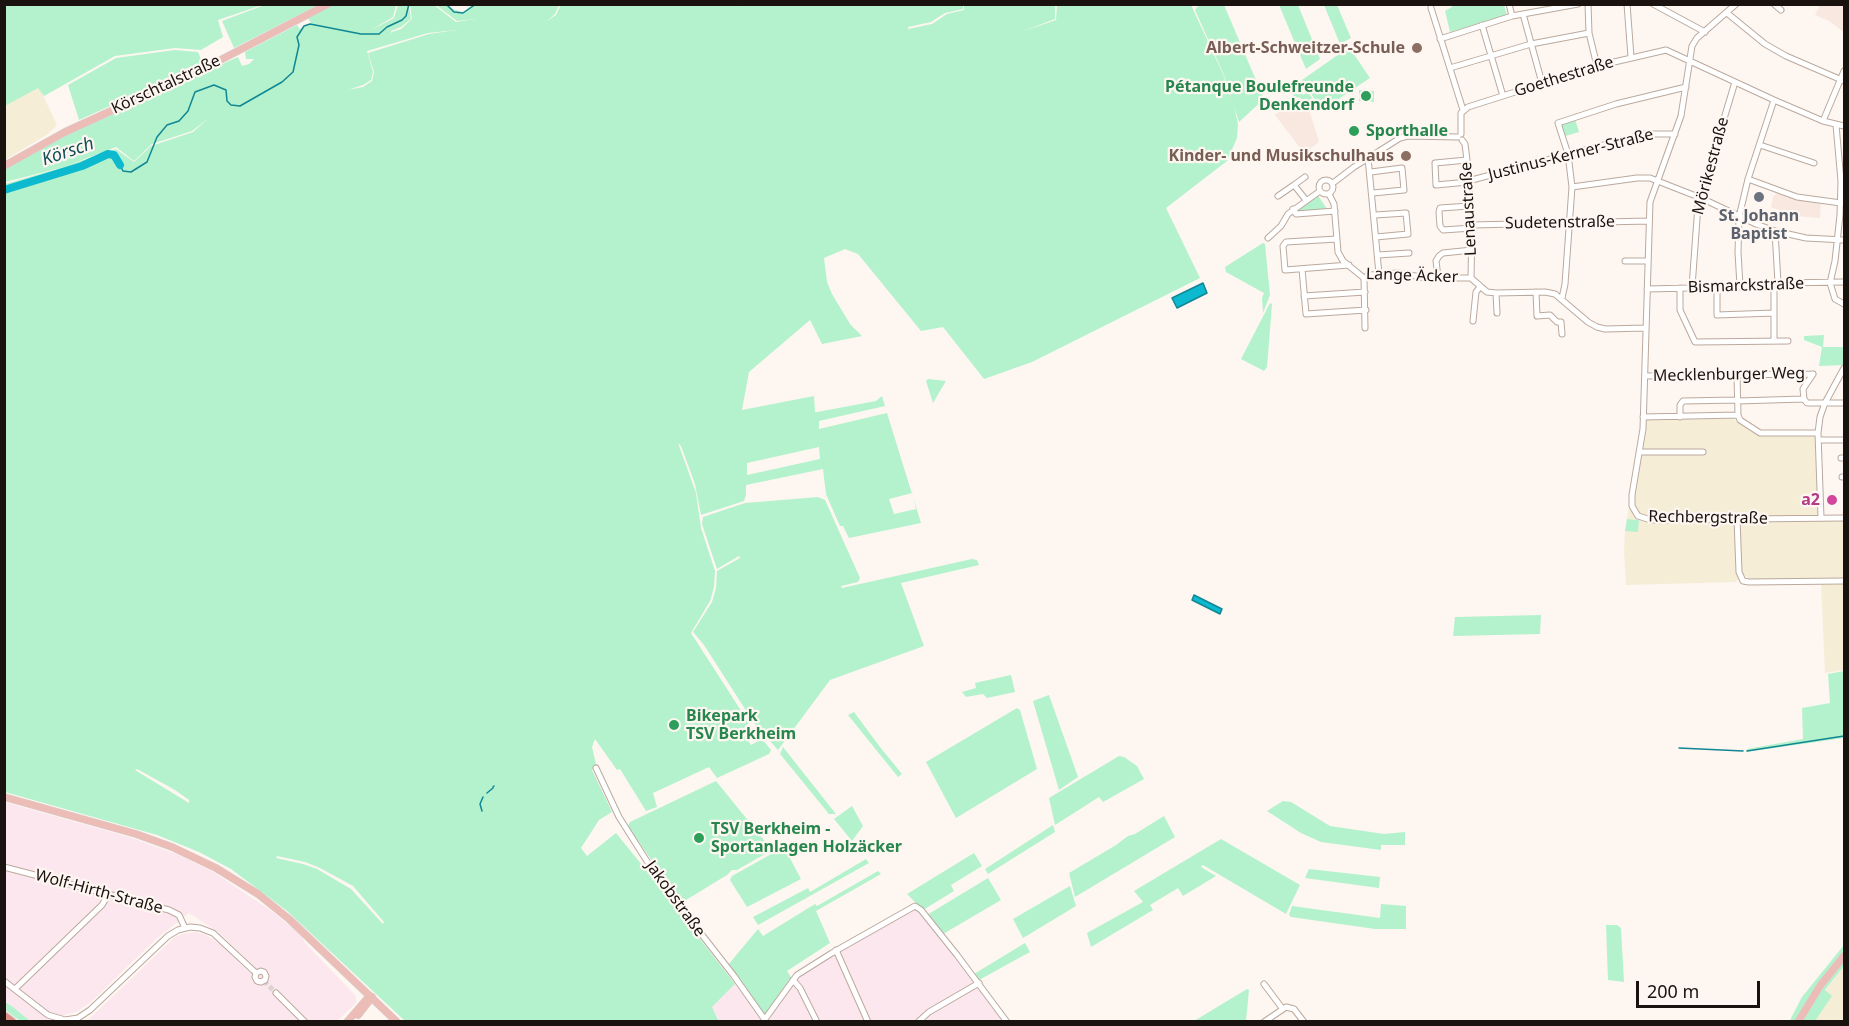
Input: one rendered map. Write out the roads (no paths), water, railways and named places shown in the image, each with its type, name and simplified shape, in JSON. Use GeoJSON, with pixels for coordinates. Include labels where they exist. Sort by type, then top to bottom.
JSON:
{"type":"FeatureCollection","features":[{"type":"Feature","properties":{"kind":"highway"},"geometry":{"type":"LineString","coordinates":[[4,1016],[12,1022]]}},
{"type":"Feature","properties":{"kind":"main road","name":"Körschtalstraße"},"geometry":{"type":"LineString","coordinates":[[4,166],[65,132],[207,67],[328,4]]}},
{"type":"Feature","properties":{"kind":"main road"},"geometry":{"type":"LineString","coordinates":[[4,797],[136,834],[180,850],[216,868],[273,905],[397,1022]]}},
{"type":"Feature","properties":{"kind":"main road"},"geometry":{"type":"LineString","coordinates":[[1798,1022],[1820,986],[1845,956]]}},
{"type":"Feature","properties":{"kind":"main road"},"geometry":{"type":"LineString","coordinates":[[357,983],[362,996],[363,1008]]}},
{"type":"Feature","properties":{"kind":"main road"},"geometry":{"type":"LineString","coordinates":[[352,1022],[372,998]]}},
{"type":"Feature","properties":{"kind":"main road"},"geometry":{"type":"LineString","coordinates":[[346,1022],[363,1008],[374,1006],[383,1008]]}},
{"type":"Feature","properties":{"kind":"street"},"geometry":{"type":"LineString","coordinates":[[1509,4],[1512,16]]}},
{"type":"Feature","properties":{"kind":"street"},"geometry":{"type":"LineString","coordinates":[[1440,39],[1512,16],[1578,4]]}},
{"type":"Feature","properties":{"kind":"street"},"geometry":{"type":"LineString","coordinates":[[1588,4],[1589,33],[1597,66]]}},
{"type":"Feature","properties":{"kind":"street"},"geometry":{"type":"LineString","coordinates":[[1627,4],[1631,57]]}},
{"type":"Feature","properties":{"kind":"street"},"geometry":{"type":"LineString","coordinates":[[1653,4],[1705,32]]}},
{"type":"Feature","properties":{"kind":"street","name":"Rechbergstraße"},"geometry":{"type":"LineString","coordinates":[[1736,4],[1697,38],[1692,46],[1681,116],[1650,202],[1643,417],[1632,498],[1633,508],[1638,516],[1656,520],[1845,518]]}},
{"type":"Feature","properties":{"kind":"street"},"geometry":{"type":"LineString","coordinates":[[1774,4],[1781,10]]}},
{"type":"Feature","properties":{"kind":"street"},"geometry":{"type":"LineString","coordinates":[[1333,183],[1400,138],[1408,136],[1461,137],[1463,110],[1431,8]]}},
{"type":"Feature","properties":{"kind":"street"},"geometry":{"type":"LineString","coordinates":[[1727,13],[1765,44],[1786,56],[1843,80]]}},
{"type":"Feature","properties":{"kind":"street"},"geometry":{"type":"LineString","coordinates":[[1523,14],[1542,83]]}},
{"type":"Feature","properties":{"kind":"street"},"geometry":{"type":"LineString","coordinates":[[1482,25],[1503,96]]}},
{"type":"Feature","properties":{"kind":"street"},"geometry":{"type":"LineString","coordinates":[[1450,68],[1532,44],[1589,33]]}},
{"type":"Feature","properties":{"kind":"street","name":"Goethestraße"},"geometry":{"type":"LineString","coordinates":[[1463,110],[1597,66],[1666,50],[1823,121],[1845,126]]}},
{"type":"Feature","properties":{"kind":"street"},"geometry":{"type":"LineString","coordinates":[[1823,121],[1845,71]]}},
{"type":"Feature","properties":{"kind":"street","name":"Mörikestraße"},"geometry":{"type":"LineString","coordinates":[[1692,287],[1698,205],[1735,82]]}},
{"type":"Feature","properties":{"kind":"street"},"geometry":{"type":"LineString","coordinates":[[1562,298],[1571,222],[1572,187],[1568,154],[1558,123],[1616,104],[1686,87]]}},
{"type":"Feature","properties":{"kind":"street"},"geometry":{"type":"LineString","coordinates":[[1740,286],[1739,217],[1748,179],[1774,100]]}},
{"type":"Feature","properties":{"kind":"street"},"geometry":{"type":"LineString","coordinates":[[1836,125],[1843,215],[1841,240],[1830,283],[1835,299],[1845,304]]}},
{"type":"Feature","properties":{"kind":"street","name":"Justinus-Kerner-Straße"},"geometry":{"type":"LineString","coordinates":[[1467,160],[1435,163],[1436,185],[1468,181],[1645,134],[1675,134]]}},
{"type":"Feature","properties":{"kind":"street","name":"Lenaustraße"},"geometry":{"type":"LineString","coordinates":[[1461,137],[1465,144],[1467,160],[1472,227],[1471,278]]}},
{"type":"Feature","properties":{"kind":"street"},"geometry":{"type":"LineString","coordinates":[[1760,144],[1814,163]]}},
{"type":"Feature","properties":{"kind":"street"},"geometry":{"type":"LineString","coordinates":[[1368,158],[1379,274]]}},
{"type":"Feature","properties":{"kind":"street"},"geometry":{"type":"LineString","coordinates":[[1371,172],[1402,168],[1404,190],[1373,192]]}},
{"type":"Feature","properties":{"kind":"street"},"geometry":{"type":"LineString","coordinates":[[1278,196],[1305,177]]}},
{"type":"Feature","properties":{"kind":"street"},"geometry":{"type":"LineString","coordinates":[[1572,187],[1650,178],[1776,231],[1806,238],[1841,240]]}},
{"type":"Feature","properties":{"kind":"street"},"geometry":{"type":"LineString","coordinates":[[1748,179],[1797,197],[1841,203]]}},
{"type":"Feature","properties":{"kind":"street"},"geometry":{"type":"LineString","coordinates":[[1320,191],[1319,185],[1322,181],[1327,180],[1333,183]]}},
{"type":"Feature","properties":{"kind":"street"},"geometry":{"type":"LineString","coordinates":[[1320,191],[1329,194],[1334,188],[1333,183]]}},
{"type":"Feature","properties":{"kind":"street"},"geometry":{"type":"LineString","coordinates":[[1294,185],[1306,200]]}},
{"type":"Feature","properties":{"kind":"street"},"geometry":{"type":"LineString","coordinates":[[1268,238],[1281,226],[1293,209],[1320,191]]}},
{"type":"Feature","properties":{"kind":"street","name":"Lange Äcker"},"geometry":{"type":"LineString","coordinates":[[1329,194],[1335,211],[1338,252],[1343,261],[1364,278],[1398,273],[1438,278],[1471,278],[1488,292],[1555,294],[1597,327],[1605,329],[1646,328]]}},
{"type":"Feature","properties":{"kind":"street","name":"Sudetenstraße"},"geometry":{"type":"LineString","coordinates":[[1470,206],[1440,208],[1439,219],[1443,230],[1571,222],[1648,221]]}},
{"type":"Feature","properties":{"kind":"street"},"geometry":{"type":"LineString","coordinates":[[1293,209],[1296,214],[1335,211]]}},
{"type":"Feature","properties":{"kind":"street"},"geometry":{"type":"LineString","coordinates":[[1375,215],[1406,213],[1408,234],[1376,237]]}},
{"type":"Feature","properties":{"kind":"street"},"geometry":{"type":"LineString","coordinates":[[1774,340],[1776,231]]}},
{"type":"Feature","properties":{"kind":"street"},"geometry":{"type":"LineString","coordinates":[[1337,239],[1286,242],[1283,246],[1285,270],[1349,265]]}},
{"type":"Feature","properties":{"kind":"street"},"geometry":{"type":"LineString","coordinates":[[1438,278],[1437,261],[1443,253],[1472,250]]}},
{"type":"Feature","properties":{"kind":"street"},"geometry":{"type":"LineString","coordinates":[[1378,255],[1409,253]]}},
{"type":"Feature","properties":{"kind":"street"},"geometry":{"type":"LineString","coordinates":[[1625,261],[1647,261]]}},
{"type":"Feature","properties":{"kind":"street"},"geometry":{"type":"LineString","coordinates":[[1302,269],[1306,314],[1366,310]]}},
{"type":"Feature","properties":{"kind":"street"},"geometry":{"type":"LineString","coordinates":[[1364,278],[1365,328]]}},
{"type":"Feature","properties":{"kind":"street","name":"Bismarckstraße"},"geometry":{"type":"LineString","coordinates":[[1647,289],[1845,282]]}},
{"type":"Feature","properties":{"kind":"street","name":"Lange Äcker"},"geometry":{"type":"LineString","coordinates":[[1473,321],[1476,292],[1480,287]]}},
{"type":"Feature","properties":{"kind":"street"},"geometry":{"type":"LineString","coordinates":[[1717,287],[1717,315],[1774,313]]}},
{"type":"Feature","properties":{"kind":"street"},"geometry":{"type":"LineString","coordinates":[[1680,288],[1680,310],[1695,342],[1788,341]]}},
{"type":"Feature","properties":{"kind":"street"},"geometry":{"type":"LineString","coordinates":[[1304,296],[1365,291]]}},
{"type":"Feature","properties":{"kind":"street"},"geometry":{"type":"LineString","coordinates":[[1536,292],[1537,316],[1550,315],[1557,322],[1561,322],[1562,334]]}},
{"type":"Feature","properties":{"kind":"street"},"geometry":{"type":"LineString","coordinates":[[1496,293],[1497,313]]}},
{"type":"Feature","properties":{"kind":"street"},"geometry":{"type":"LineString","coordinates":[[1821,518],[1818,433],[1820,417],[1825,403],[1845,368]]}},
{"type":"Feature","properties":{"kind":"street"},"geometry":{"type":"LineString","coordinates":[[1802,374],[1804,399],[1807,403],[1845,403]]}},
{"type":"Feature","properties":{"kind":"street","name":"Mecklenburger Weg"},"geometry":{"type":"LineString","coordinates":[[1645,376],[1813,374],[1803,389]]}},
{"type":"Feature","properties":{"kind":"street"},"geometry":{"type":"LineString","coordinates":[[1737,375],[1740,420],[1760,433],[1818,433]]}},
{"type":"Feature","properties":{"kind":"street"},"geometry":{"type":"LineString","coordinates":[[1680,417],[1680,405],[1683,401],[1804,399]]}},
{"type":"Feature","properties":{"kind":"street"},"geometry":{"type":"LineString","coordinates":[[1643,417],[1738,415]]}},
{"type":"Feature","properties":{"kind":"street"},"geometry":{"type":"LineString","coordinates":[[1819,440],[1845,440]]}},
{"type":"Feature","properties":{"kind":"street"},"geometry":{"type":"LineString","coordinates":[[1639,452],[1703,452]]}},
{"type":"Feature","properties":{"kind":"street"},"geometry":{"type":"LineString","coordinates":[[1737,519],[1738,572],[1745,582],[1845,581]]}},
{"type":"Feature","properties":{"kind":"street","name":"Jakobstraße"},"geometry":{"type":"LineString","coordinates":[[596,768],[619,817],[651,868],[765,1020]]}},
{"type":"Feature","properties":{"kind":"street","name":"Wolf-Hirth-Straße"},"geometry":{"type":"LineString","coordinates":[[4,867],[172,911],[179,916],[185,928]]}},
{"type":"Feature","properties":{"kind":"street"},"geometry":{"type":"LineString","coordinates":[[15,989],[102,905],[108,895]]}},
{"type":"Feature","properties":{"kind":"street"},"geometry":{"type":"LineString","coordinates":[[765,1020],[801,972],[910,908],[916,907],[931,922],[1007,1022]]}},
{"type":"Feature","properties":{"kind":"street"},"geometry":{"type":"LineString","coordinates":[[4,981],[48,1014],[65,1020],[78,1018],[90,1011],[168,936],[185,928],[197,927],[213,933],[256,973]]}},
{"type":"Feature","properties":{"kind":"street"},"geometry":{"type":"LineString","coordinates":[[836,950],[868,1022]]}},
{"type":"Feature","properties":{"kind":"street"},"geometry":{"type":"LineString","coordinates":[[793,980],[800,988],[817,1022]]}},
{"type":"Feature","properties":{"kind":"street"},"geometry":{"type":"LineString","coordinates":[[918,1022],[929,1012],[978,983]]}},
{"type":"Feature","properties":{"kind":"street"},"geometry":{"type":"LineString","coordinates":[[1264,984],[1282,1008]]}},
{"type":"Feature","properties":{"kind":"street"},"geometry":{"type":"LineString","coordinates":[[276,993],[305,1022]]}},
{"type":"Feature","properties":{"kind":"street"},"geometry":{"type":"LineString","coordinates":[[1264,1022],[1282,1008],[1291,1007],[1304,1022]]}},
{"type":"Feature","properties":{"kind":"water"},"geometry":{"type":"Polygon","coordinates":[[[1203,283],[1207,293],[1177,308],[1172,298],[1203,283]]]}},
{"type":"Feature","properties":{"kind":"water"},"geometry":{"type":"Polygon","coordinates":[[[1194,595],[1222,609],[1220,614],[1192,600],[1194,595]]]}},
{"type":"Feature","properties":{"kind":"waterway","name":"Körsch"},"geometry":{"type":"LineString","coordinates":[[120,165],[123,171],[131,172],[147,162],[157,137],[167,125],[179,121],[188,111],[195,92],[214,85],[226,90],[227,101],[231,105],[240,106],[282,82],[293,72],[299,45],[297,37],[304,26],[310,24],[361,34],[379,34],[387,27],[402,20],[406,16],[409,4]]}},
{"type":"Feature","properties":{"kind":"waterway","name":"Körsch"},"geometry":{"type":"LineString","coordinates":[[446,4],[454,12],[463,13],[476,4]]}},
{"type":"Feature","properties":{"kind":"waterway","name":"Körsch"},"geometry":{"type":"LineString","coordinates":[[4,190],[82,166],[108,154],[114,155],[120,165]]}},
{"type":"Feature","properties":{"kind":"waterway"},"geometry":{"type":"LineString","coordinates":[[1747,751],[1844,736]]}},
{"type":"Feature","properties":{"kind":"waterway"},"geometry":{"type":"LineString","coordinates":[[1679,748],[1743,751]]}},
{"type":"Feature","properties":{"kind":"waterway"},"geometry":{"type":"LineString","coordinates":[[487,793],[493,788]]}},
{"type":"Feature","properties":{"kind":"waterway"},"geometry":{"type":"LineString","coordinates":[[482,811],[480,804],[483,797]]}},
{"type":"Feature","properties":{"kind":"tunnel"},"geometry":{"type":"LineString","coordinates":[[264,981],[276,993]]}},
{"type":"Feature","properties":{"kind":"place","name":"Albert-Schweitzer-Schule"},"geometry":{"type":"Point","coordinates":[1417,48]}},
{"type":"Feature","properties":{"kind":"place","name":"Pétanque Boulefreunde Denkendorf"},"geometry":{"type":"Point","coordinates":[1366,96]}},
{"type":"Feature","properties":{"kind":"place","name":"Sporthalle"},"geometry":{"type":"Point","coordinates":[1354,131]}},
{"type":"Feature","properties":{"kind":"place","name":"Kinder- und Musikschulhaus"},"geometry":{"type":"Point","coordinates":[1406,156]}},
{"type":"Feature","properties":{"kind":"place","name":"St. Johann Baptist"},"geometry":{"type":"Point","coordinates":[1759,197]}},
{"type":"Feature","properties":{"kind":"place","name":"a2"},"geometry":{"type":"Point","coordinates":[1832,500]}},
{"type":"Feature","properties":{"kind":"place","name":"Bikepark TSV Berkheim"},"geometry":{"type":"Point","coordinates":[674,725]}},
{"type":"Feature","properties":{"kind":"place","name":"TSV Berkheim - Sportanlagen Holzäcker"},"geometry":{"type":"Point","coordinates":[699,838]}}]}
